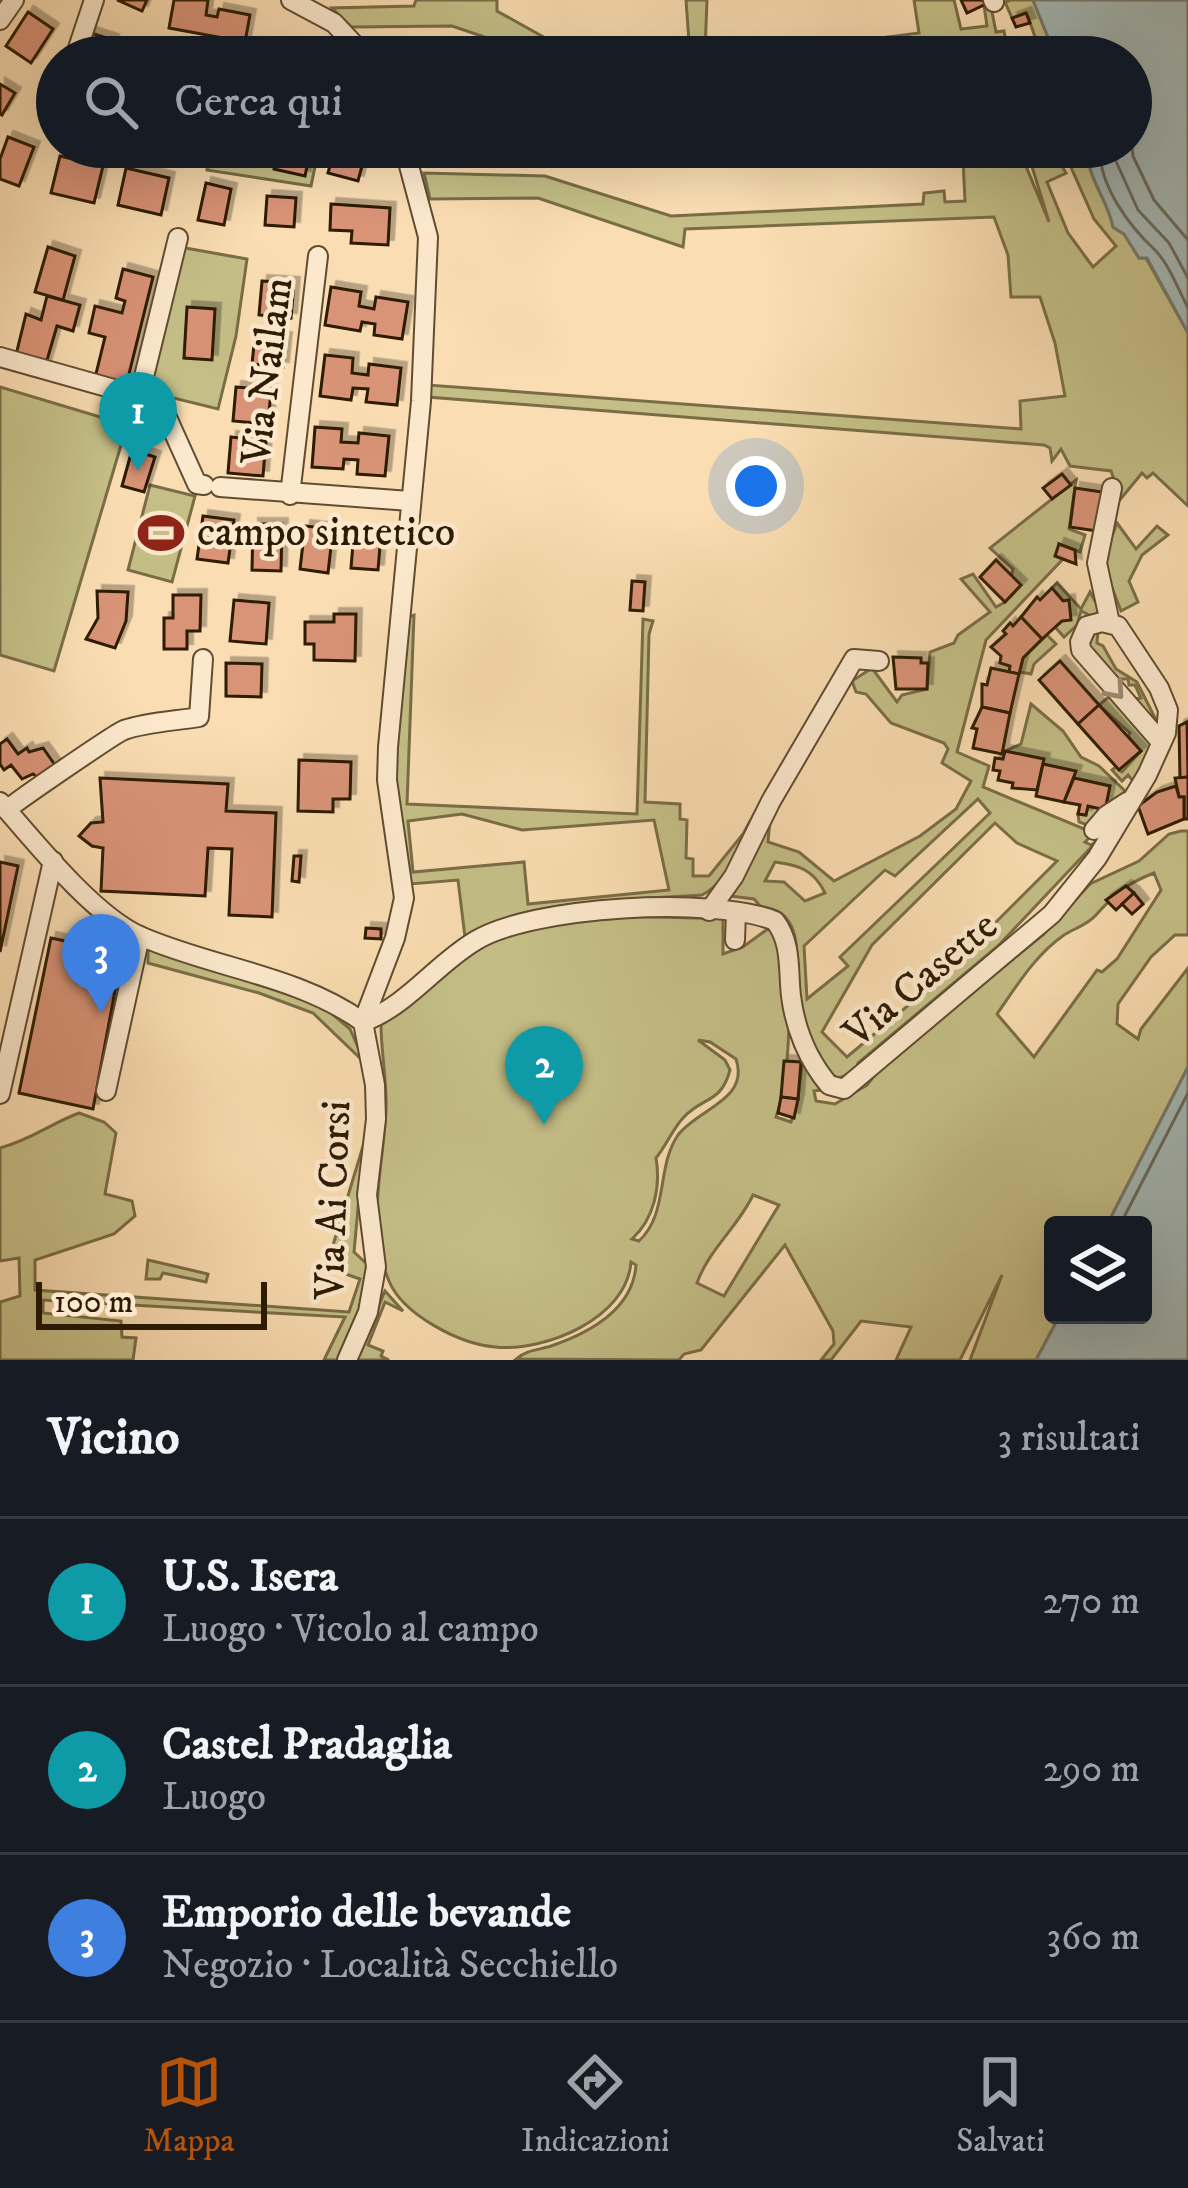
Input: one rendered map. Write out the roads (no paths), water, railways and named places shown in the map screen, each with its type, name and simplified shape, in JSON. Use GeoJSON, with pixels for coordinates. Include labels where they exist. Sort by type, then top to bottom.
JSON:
{"type":"FeatureCollection","features":[{"type":"Feature","properties":{"kind":"street"},"geometry":{"type":"LineString","coordinates":[[0,20],[14,0]]}},
{"type":"Feature","properties":{"kind":"street"},"geometry":{"type":"LineString","coordinates":[[82,36],[94,0]]}},
{"type":"Feature","properties":{"kind":"street"},"geometry":{"type":"LineString","coordinates":[[291,0],[334,23],[346,36]]}},
{"type":"Feature","properties":{"kind":"street"},"geometry":{"type":"LineString","coordinates":[[203,659],[199,717],[123,730],[46,784],[4,806],[116,923],[140,936],[308,991],[366,1031],[404,898],[386,780],[421,401],[428,237],[410,168]]}},
{"type":"Feature","properties":{"kind":"street"},"geometry":{"type":"LineString","coordinates":[[0,356],[139,398],[178,238]]}},
{"type":"Feature","properties":{"kind":"street","name":"Via Nailam"},"geometry":{"type":"LineString","coordinates":[[290,495],[318,256]]}},
{"type":"Feature","properties":{"kind":"street","name":"Via Nailam"},"geometry":{"type":"LineString","coordinates":[[139,398],[160,402],[197,484],[410,501]]}},
{"type":"Feature","properties":{"kind":"street"},"geometry":{"type":"LineString","coordinates":[[1112,488],[1097,563],[1110,623],[1087,626],[1080,642],[1161,742]]}},
{"type":"Feature","properties":{"kind":"street","name":"Via Casette"},"geometry":{"type":"LineString","coordinates":[[366,1031],[477,939],[513,923],[558,913],[736,912],[775,921],[785,934],[801,1039],[823,1078],[836,1089],[844,1089],[1052,914],[1097,858],[1132,800],[1178,717],[1118,626],[1110,623]]}},
{"type":"Feature","properties":{"kind":"street"},"geometry":{"type":"LineString","coordinates":[[709,911],[734,876],[771,801],[854,659],[879,661]]}},
{"type":"Feature","properties":{"kind":"street"},"geometry":{"type":"LineString","coordinates":[[1094,830],[1112,811],[1132,800]]}},
{"type":"Feature","properties":{"kind":"street"},"geometry":{"type":"LineString","coordinates":[[0,1094],[9,1019],[53,861]]}},
{"type":"Feature","properties":{"kind":"street"},"geometry":{"type":"LineString","coordinates":[[735,940],[736,912]]}},
{"type":"Feature","properties":{"kind":"street"},"geometry":{"type":"LineString","coordinates":[[106,1090],[140,936]]}},
{"type":"Feature","properties":{"kind":"street","name":"Via Ai Corsi"},"geometry":{"type":"LineString","coordinates":[[347,1360],[368,1312],[376,1267],[367,1195],[376,1119],[366,1031]]}},
{"type":"Feature","properties":{"kind":"water"},"geometry":{"type":"Polygon","coordinates":[[[1033,0],[1188,0],[1188,333],[1147,258],[1139,258],[1124,234],[1113,227],[1090,168],[1152,168],[1152,36],[1048,36],[1033,0]]]}},
{"type":"Feature","properties":{"kind":"water"},"geometry":{"type":"Polygon","coordinates":[[[1188,1067],[1188,1360],[1036,1360],[1055,1324],[1152,1324],[1152,1216],[1112,1216],[1188,1067]]]}},
{"type":"Feature","properties":{"kind":"place","name":"U.S. Isera"},"geometry":{"type":"Point","coordinates":[138,471]}},
{"type":"Feature","properties":{"kind":"place","name":"campo sintetico"},"geometry":{"type":"Point","coordinates":[161,533]}},
{"type":"Feature","properties":{"kind":"place","name":"Emporio delle bevande"},"geometry":{"type":"Point","coordinates":[101,1013]}},
{"type":"Feature","properties":{"kind":"place","name":"Castel Pradaglia"},"geometry":{"type":"Point","coordinates":[544,1125]}}]}
